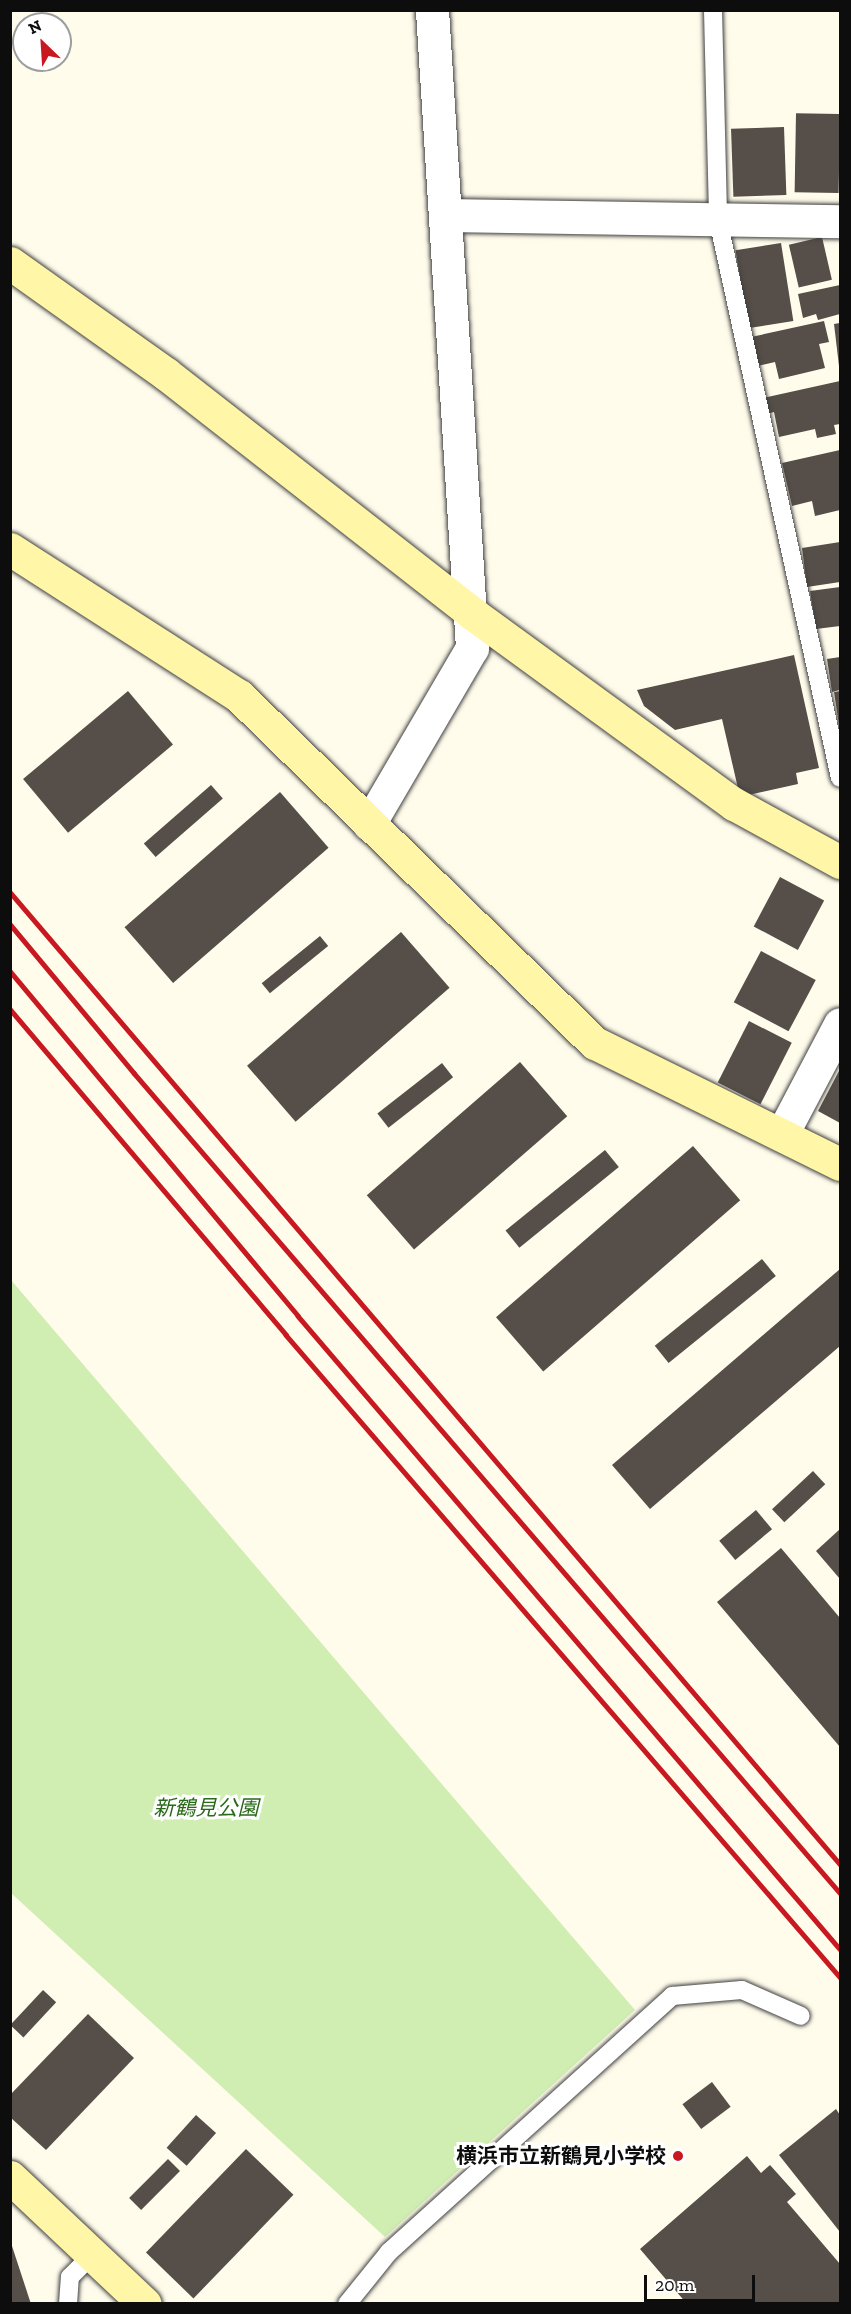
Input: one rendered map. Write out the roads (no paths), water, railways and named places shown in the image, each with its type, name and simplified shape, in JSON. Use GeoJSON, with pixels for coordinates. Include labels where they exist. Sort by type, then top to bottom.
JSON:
{"type":"FeatureCollection","features":[{"type":"Feature","properties":{"kind":"street"},"geometry":{"type":"LineString","coordinates":[[369,824],[472,648],[473,614],[432,10]]}},
{"type":"Feature","properties":{"kind":"street"},"geometry":{"type":"LineString","coordinates":[[446,215],[840,220]]}},
{"type":"Feature","properties":{"kind":"street"},"geometry":{"type":"LineString","coordinates":[[10,263],[165,374],[473,614],[734,804],[839,857]]}},
{"type":"Feature","properties":{"kind":"street"},"geometry":{"type":"LineString","coordinates":[[10,549],[239,696],[595,1043],[840,1164]]}},
{"type":"Feature","properties":{"kind":"street"},"geometry":{"type":"LineString","coordinates":[[782,1134],[840,1024]]}},
{"type":"Feature","properties":{"kind":"street"},"geometry":{"type":"LineString","coordinates":[[10,2177],[145,2304]]}},
{"type":"Feature","properties":{"kind":"lane"},"geometry":{"type":"LineString","coordinates":[[713,10],[718,220],[840,778]]}},
{"type":"Feature","properties":{"kind":"lane"},"geometry":{"type":"LineString","coordinates":[[347,2304],[389,2252],[672,1996],[742,1990],[801,2016]]}},
{"type":"Feature","properties":{"kind":"lane"},"geometry":{"type":"LineString","coordinates":[[68,2304],[70,2277],[93,2254]]}},
{"type":"Feature","properties":{"kind":"railway"},"geometry":{"type":"LineString","coordinates":[[10,892],[840,1864]]}},
{"type":"Feature","properties":{"kind":"railway"},"geometry":{"type":"LineString","coordinates":[[10,924],[134,1073],[840,1893]]}},
{"type":"Feature","properties":{"kind":"railway"},"geometry":{"type":"LineString","coordinates":[[10,971],[298,1316],[840,1949]]}},
{"type":"Feature","properties":{"kind":"railway"},"geometry":{"type":"LineString","coordinates":[[10,1009],[286,1335],[840,1977]]}},
{"type":"Feature","properties":{"kind":"place","name":"横浜市立新鶴見小学校"},"geometry":{"type":"Point","coordinates":[678,2156]}},
{"type":"Feature","properties":{"kind":"park label","name":"新鶴見公園"},"geometry":{"type":"Point","coordinates":[206,1808]}}]}
